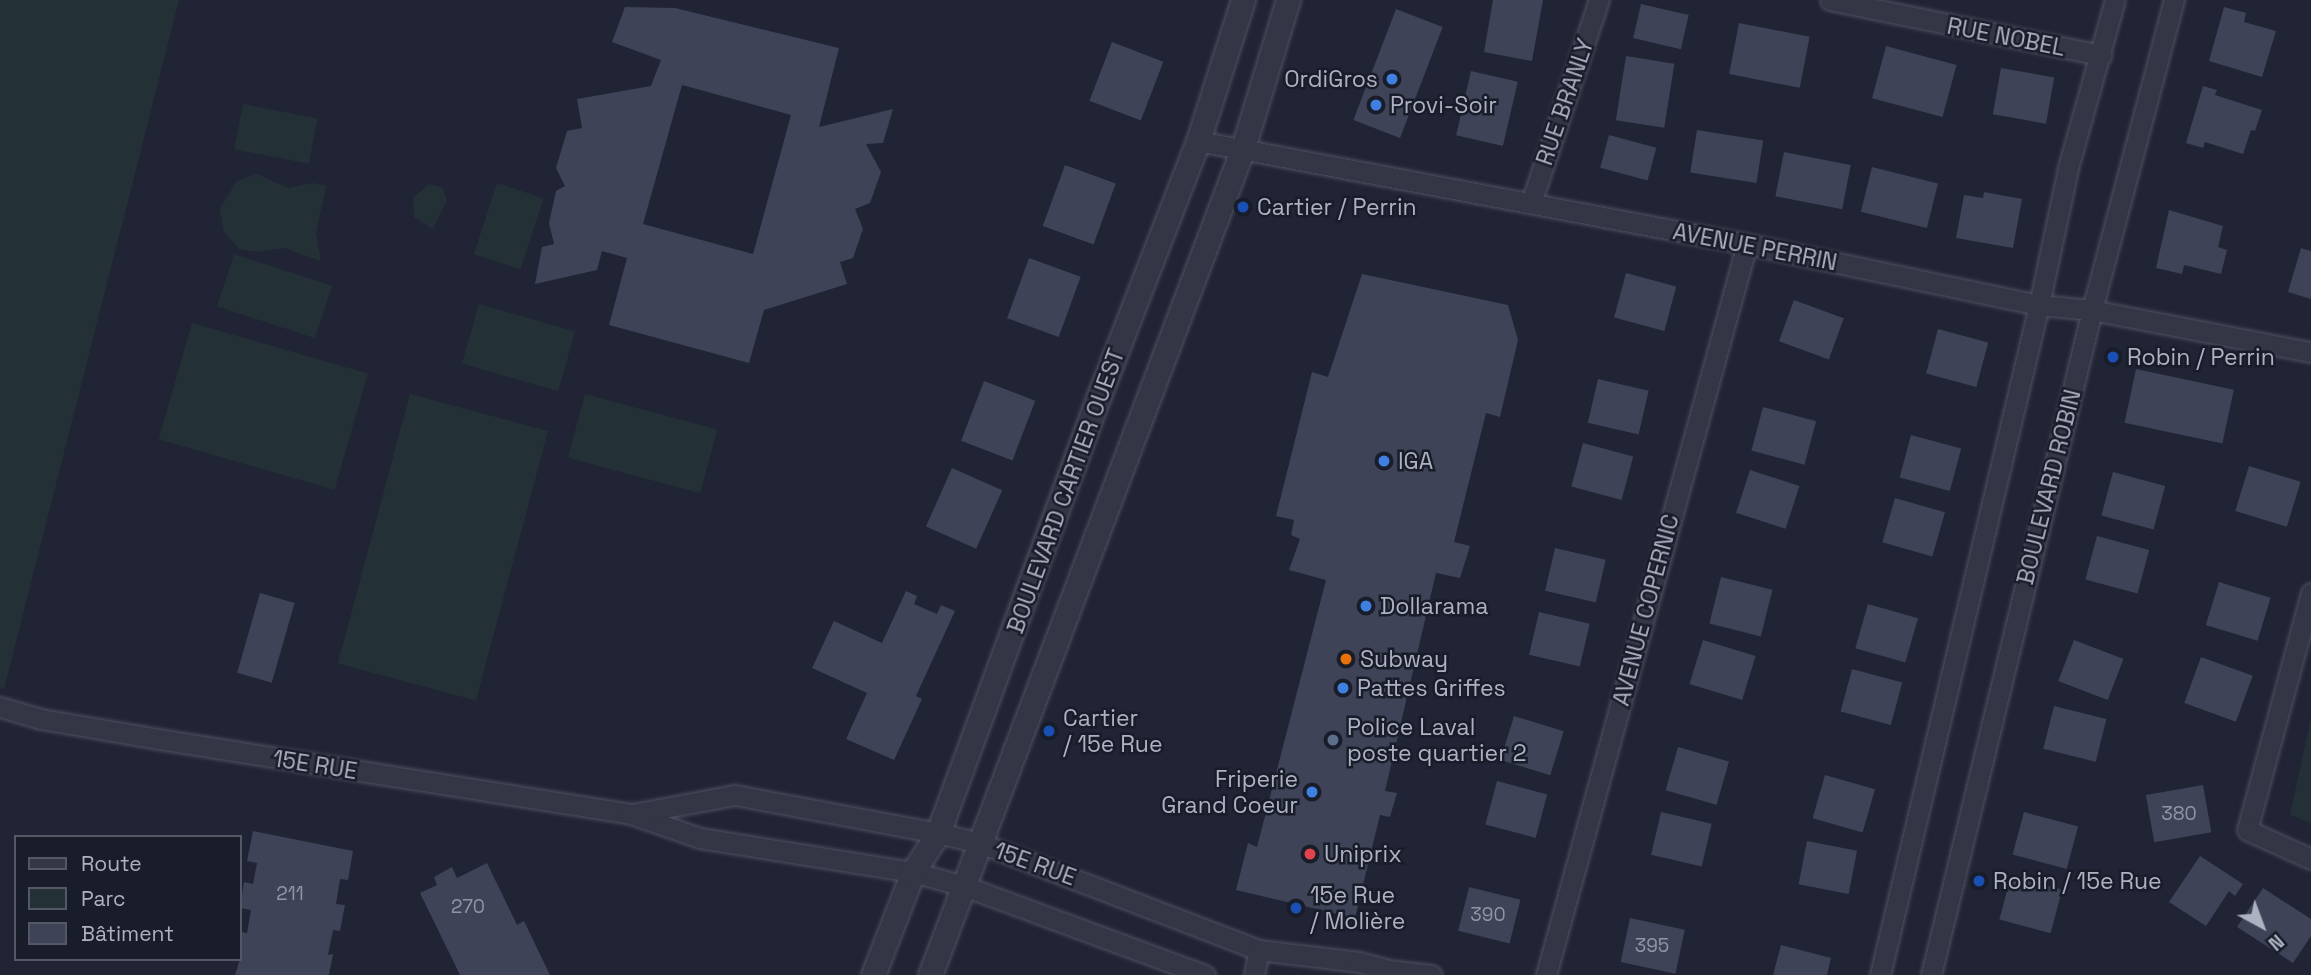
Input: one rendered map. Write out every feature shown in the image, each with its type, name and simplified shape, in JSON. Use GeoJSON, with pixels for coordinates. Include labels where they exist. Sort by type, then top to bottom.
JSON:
{"type":"FeatureCollection","features":[{"type":"Feature","properties":{"kind":"street","name":"BOULEVARD CARTIER OUEST"},"geometry":{"type":"LineString","coordinates":[[873,975],[913,872],[939,833],[1100,396],[1198,141],[1242,0]]}},
{"type":"Feature","properties":{"kind":"street","name":"BOULEVARD CARTIER OUEST"},"geometry":{"type":"LineString","coordinates":[[930,975],[1243,148],[1289,0]]}},
{"type":"Feature","properties":{"kind":"street","name":"RUE BRANLY"},"geometry":{"type":"LineString","coordinates":[[1531,203],[1599,0]]}},
{"type":"Feature","properties":{"kind":"street","name":"RUE NOBEL"},"geometry":{"type":"LineString","coordinates":[[1830,0],[1859,3],[2101,55]]}},
{"type":"Feature","properties":{"kind":"street"},"geometry":{"type":"LineString","coordinates":[[1880,975],[2039,305],[2068,168],[2115,0]]}},
{"type":"Feature","properties":{"kind":"street","name":"BOULEVARD ROBIN"},"geometry":{"type":"LineString","coordinates":[[1931,975],[2092,310],[2174,0]]}},
{"type":"Feature","properties":{"kind":"street","name":"AVENUE PERRIN"},"geometry":{"type":"LineString","coordinates":[[1198,141],[1746,244],[2039,305],[2092,310],[2311,352]]}},
{"type":"Feature","properties":{"kind":"street","name":"AVENUE COPERNIC"},"geometry":{"type":"LineString","coordinates":[[1546,975],[1746,244]]}},
{"type":"Feature","properties":{"kind":"street"},"geometry":{"type":"LineString","coordinates":[[2311,593],[2247,830],[2311,859]]}},
{"type":"Feature","properties":{"kind":"street","name":"15E RUE"},"geometry":{"type":"LineString","coordinates":[[0,707],[41,719],[146,737],[631,814],[700,838],[913,872],[964,886],[1205,975]]}},
{"type":"Feature","properties":{"kind":"street","name":"15E RUE"},"geometry":{"type":"LineString","coordinates":[[631,814],[734,794],[939,833],[980,844],[1189,921],[1259,950],[1359,962],[1388,970],[1432,975]]}},
{"type":"Feature","properties":{"kind":"street"},"geometry":{"type":"LineString","coordinates":[[1254,975],[1259,950]]}},
{"type":"Feature","properties":{"kind":"green space"},"geometry":{"type":"Polygon","coordinates":[[[0,0],[179,0],[4,689],[0,688],[0,0]]]}},
{"type":"Feature","properties":{"kind":"green space"},"geometry":{"type":"Polygon","coordinates":[[[243,104],[318,119],[309,164],[234,149],[243,104]]]}},
{"type":"Feature","properties":{"kind":"green space"},"geometry":{"type":"Polygon","coordinates":[[[257,174],[288,188],[313,183],[326,186],[316,233],[321,261],[284,248],[258,252],[239,249],[224,232],[220,208],[237,181],[257,174]]]}},
{"type":"Feature","properties":{"kind":"green space"},"geometry":{"type":"Polygon","coordinates":[[[497,183],[544,198],[520,269],[474,254],[497,183]]]}},
{"type":"Feature","properties":{"kind":"green space"},"geometry":{"type":"Polygon","coordinates":[[[429,184],[442,187],[447,200],[433,229],[414,217],[413,198],[429,184]]]}},
{"type":"Feature","properties":{"kind":"green space"},"geometry":{"type":"Polygon","coordinates":[[[234,254],[332,286],[315,338],[217,306],[234,254]]]}},
{"type":"Feature","properties":{"kind":"green space"},"geometry":{"type":"Polygon","coordinates":[[[479,304],[575,332],[558,391],[462,364],[479,304]]]}},
{"type":"Feature","properties":{"kind":"green space"},"geometry":{"type":"Polygon","coordinates":[[[192,323],[368,373],[335,490],[159,439],[192,323]]]}},
{"type":"Feature","properties":{"kind":"green space"},"geometry":{"type":"Polygon","coordinates":[[[410,394],[548,431],[476,701],[338,663],[410,394]]]}},
{"type":"Feature","properties":{"kind":"green space"},"geometry":{"type":"Polygon","coordinates":[[[585,394],[717,429],[700,493],[568,458],[585,394]]]}},
{"type":"Feature","properties":{"kind":"green space"},"geometry":{"type":"Polygon","coordinates":[[[2311,718],[2311,823],[2290,815],[2311,718]]]}},
{"type":"Feature","properties":{"kind":"building"},"geometry":{"type":"Polygon","coordinates":[[[1493,0],[1543,0],[1532,61],[1484,52],[1493,0]]]}},
{"type":"Feature","properties":{"kind":"building"},"geometry":{"type":"Polygon","coordinates":[[[1641,4],[1689,15],[1681,49],[1633,38],[1641,4]]]}},
{"type":"Feature","properties":{"kind":"building"},"geometry":{"type":"Polygon","coordinates":[[[625,7],[675,8],[839,48],[819,127],[893,109],[883,143],[866,144],[881,172],[870,203],[855,209],[863,229],[853,258],[840,262],[847,284],[764,310],[749,363],[609,325],[627,258],[602,251],[597,270],[535,284],[542,247],[554,244],[549,223],[556,191],[565,186],[556,168],[567,131],[582,128],[577,99],[651,86],[661,60],[612,42],[625,7]],[[682,85],[643,224],[753,254],[791,115],[682,85]]]}},
{"type":"Feature","properties":{"kind":"building"},"geometry":{"type":"Polygon","coordinates":[[[2224,7],[2246,13],[2244,22],[2276,31],[2262,77],[2209,61],[2224,7]]]}},
{"type":"Feature","properties":{"kind":"building"},"geometry":{"type":"Polygon","coordinates":[[[1396,9],[1443,27],[1400,138],[1353,120],[1396,9]]]}},
{"type":"Feature","properties":{"kind":"building"},"geometry":{"type":"Polygon","coordinates":[[[1739,23],[1810,37],[1800,88],[1729,74],[1739,23]]]}},
{"type":"Feature","properties":{"kind":"building"},"geometry":{"type":"Polygon","coordinates":[[[1112,42],[1163,62],[1141,121],[1089,101],[1112,42]]]}},
{"type":"Feature","properties":{"kind":"building"},"geometry":{"type":"Polygon","coordinates":[[[1886,46],[1957,65],[1943,117],[1872,98],[1886,46]]]}},
{"type":"Feature","properties":{"kind":"building"},"geometry":{"type":"Polygon","coordinates":[[[1626,56],[1674,64],[1664,128],[1616,120],[1626,56]]]}},
{"type":"Feature","properties":{"kind":"building"},"geometry":{"type":"Polygon","coordinates":[[[2001,68],[2054,77],[2046,124],[1993,114],[2001,68]]]}},
{"type":"Feature","properties":{"kind":"building"},"geometry":{"type":"Polygon","coordinates":[[[1471,71],[1518,82],[1503,146],[1456,135],[1471,71]]]}},
{"type":"Feature","properties":{"kind":"building"},"geometry":{"type":"Polygon","coordinates":[[[2203,86],[2217,90],[2215,95],[2262,110],[2255,131],[2251,130],[2243,154],[2205,142],[2203,148],[2186,143],[2203,86]]]}},
{"type":"Feature","properties":{"kind":"building"},"geometry":{"type":"Polygon","coordinates":[[[1697,130],[1763,140],[1756,183],[1690,172],[1697,130]]]}},
{"type":"Feature","properties":{"kind":"building"},"geometry":{"type":"Polygon","coordinates":[[[1609,135],[1656,148],[1648,181],[1600,168],[1609,135]]]}},
{"type":"Feature","properties":{"kind":"building"},"geometry":{"type":"Polygon","coordinates":[[[1784,152],[1851,165],[1842,209],[1775,196],[1784,152]]]}},
{"type":"Feature","properties":{"kind":"building"},"geometry":{"type":"Polygon","coordinates":[[[1065,165],[1116,183],[1094,245],[1043,226],[1065,165]]]}},
{"type":"Feature","properties":{"kind":"building"},"geometry":{"type":"Polygon","coordinates":[[[1872,167],[1938,183],[1927,228],[1861,212],[1872,167]]]}},
{"type":"Feature","properties":{"kind":"building"},"geometry":{"type":"Polygon","coordinates":[[[1984,192],[2022,199],[2013,248],[1956,238],[1964,195],[1983,198],[1984,192]]]}},
{"type":"Feature","properties":{"kind":"building"},"geometry":{"type":"Polygon","coordinates":[[[2169,210],[2223,226],[2218,247],[2227,250],[2221,274],[2184,265],[2182,274],[2156,268],[2169,210]]]}},
{"type":"Feature","properties":{"kind":"building"},"geometry":{"type":"Polygon","coordinates":[[[2301,248],[2311,251],[2311,299],[2288,292],[2301,248]]]}},
{"type":"Feature","properties":{"kind":"building"},"geometry":{"type":"Polygon","coordinates":[[[1029,258],[1081,277],[1059,337],[1007,318],[1029,258]]]}},
{"type":"Feature","properties":{"kind":"building"},"geometry":{"type":"Polygon","coordinates":[[[1626,273],[1676,286],[1664,331],[1614,317],[1626,273]]]}},
{"type":"Feature","properties":{"kind":"building"},"geometry":{"type":"Polygon","coordinates":[[[1362,274],[1508,305],[1518,340],[1500,417],[1486,413],[1454,542],[1470,546],[1460,578],[1436,573],[1385,791],[1397,793],[1390,817],[1380,815],[1355,918],[1236,890],[1248,843],[1257,847],[1326,580],[1289,570],[1300,539],[1291,535],[1294,520],[1276,516],[1312,372],[1328,377],[1362,274]]]}},
{"type":"Feature","properties":{"kind":"building"},"geometry":{"type":"Polygon","coordinates":[[[1794,300],[1844,318],[1829,359],[1779,341],[1794,300]]]}},
{"type":"Feature","properties":{"kind":"building"},"geometry":{"type":"Polygon","coordinates":[[[1938,329],[1988,342],[1976,387],[1926,373],[1938,329]]]}},
{"type":"Feature","properties":{"kind":"building"},"geometry":{"type":"Polygon","coordinates":[[[2136,369],[2234,390],[2222,444],[2125,423],[2136,369]]]}},
{"type":"Feature","properties":{"kind":"building"},"geometry":{"type":"Polygon","coordinates":[[[1598,379],[1649,391],[1639,435],[1588,423],[1598,379]]]}},
{"type":"Feature","properties":{"kind":"building"},"geometry":{"type":"Polygon","coordinates":[[[984,381],[1035,401],[1012,460],[961,441],[984,381]]]}},
{"type":"Feature","properties":{"kind":"building"},"geometry":{"type":"Polygon","coordinates":[[[1763,407],[1816,421],[1804,465],[1751,450],[1763,407]]]}},
{"type":"Feature","properties":{"kind":"building"},"geometry":{"type":"Polygon","coordinates":[[[1911,435],[1961,448],[1950,491],[1900,478],[1911,435]]]}},
{"type":"Feature","properties":{"kind":"building"},"geometry":{"type":"Polygon","coordinates":[[[1583,443],[1633,456],[1622,500],[1571,486],[1583,443]]]}},
{"type":"Feature","properties":{"kind":"building"},"geometry":{"type":"Polygon","coordinates":[[[2249,466],[2301,482],[2287,527],[2235,511],[2249,466]]]}},
{"type":"Feature","properties":{"kind":"building"},"geometry":{"type":"Polygon","coordinates":[[[952,468],[1002,490],[976,549],[926,526],[952,468]]]}},
{"type":"Feature","properties":{"kind":"building"},"geometry":{"type":"Polygon","coordinates":[[[1750,470],[1799,486],[1786,529],[1736,513],[1750,470]]]}},
{"type":"Feature","properties":{"kind":"building"},"geometry":{"type":"Polygon","coordinates":[[[2113,472],[2165,486],[2154,529],[2101,515],[2113,472]]]}},
{"type":"Feature","properties":{"kind":"building"},"geometry":{"type":"Polygon","coordinates":[[[1895,498],[1945,512],[1932,557],[1882,542],[1895,498]]]}},
{"type":"Feature","properties":{"kind":"building"},"geometry":{"type":"Polygon","coordinates":[[[2097,536],[2149,550],[2138,593],[2085,579],[2097,536]]]}},
{"type":"Feature","properties":{"kind":"building"},"geometry":{"type":"Polygon","coordinates":[[[1555,548],[1606,560],[1596,603],[1545,591],[1555,548]]]}},
{"type":"Feature","properties":{"kind":"building"},"geometry":{"type":"Polygon","coordinates":[[[1721,577],[1772,590],[1761,636],[1709,624],[1721,577]]]}},
{"type":"Feature","properties":{"kind":"building"},"geometry":{"type":"Polygon","coordinates":[[[2219,582],[2271,598],[2257,641],[2206,625],[2219,582]]]}},
{"type":"Feature","properties":{"kind":"building"},"geometry":{"type":"Polygon","coordinates":[[[906,591],[917,596],[914,604],[937,614],[941,605],[955,611],[916,696],[922,699],[894,760],[846,739],[867,693],[812,668],[834,621],[882,643],[906,591]]]}},
{"type":"Feature","properties":{"kind":"building"},"geometry":{"type":"Polygon","coordinates":[[[260,593],[295,603],[272,683],[237,673],[260,593]]]}},
{"type":"Feature","properties":{"kind":"building"},"geometry":{"type":"Polygon","coordinates":[[[1868,604],[1918,618],[1905,663],[1855,648],[1868,604]]]}},
{"type":"Feature","properties":{"kind":"building"},"geometry":{"type":"Polygon","coordinates":[[[1539,612],[1590,624],[1580,667],[1529,655],[1539,612]]]}},
{"type":"Feature","properties":{"kind":"building"},"geometry":{"type":"Polygon","coordinates":[[[1703,640],[1756,656],[1742,700],[1690,684],[1703,640]]]}},
{"type":"Feature","properties":{"kind":"building"},"geometry":{"type":"Polygon","coordinates":[[[2074,640],[2123,659],[2108,700],[2058,681],[2074,640]]]}},
{"type":"Feature","properties":{"kind":"building"},"geometry":{"type":"Polygon","coordinates":[[[2201,657],[2253,676],[2236,722],[2184,703],[2201,657]]]}},
{"type":"Feature","properties":{"kind":"building"},"geometry":{"type":"Polygon","coordinates":[[[1852,669],[1902,682],[1891,725],[1841,712],[1852,669]]]}},
{"type":"Feature","properties":{"kind":"building"},"geometry":{"type":"Polygon","coordinates":[[[2054,706],[2106,719],[2096,762],[2043,749],[2054,706]]]}},
{"type":"Feature","properties":{"kind":"building"},"geometry":{"type":"Polygon","coordinates":[[[1514,716],[1564,731],[1550,775],[1501,760],[1514,716]]]}},
{"type":"Feature","properties":{"kind":"building"},"geometry":{"type":"Polygon","coordinates":[[[1678,747],[1729,762],[1717,805],[1666,790],[1678,747]]]}},
{"type":"Feature","properties":{"kind":"building"},"geometry":{"type":"Polygon","coordinates":[[[1825,775],[1875,789],[1863,833],[1813,818],[1825,775]]]}},
{"type":"Feature","properties":{"kind":"building"},"geometry":{"type":"Polygon","coordinates":[[[1497,781],[1547,794],[1536,838],[1485,824],[1497,781]]]}},
{"type":"Feature","properties":{"kind":"building"},"geometry":{"type":"Polygon","coordinates":[[[2203,785],[2211,832],[2154,842],[2146,795],[2203,785]]]}},
{"type":"Feature","properties":{"kind":"building"},"geometry":{"type":"Polygon","coordinates":[[[1661,812],[1712,824],[1702,867],[1651,855],[1661,812]]]}},
{"type":"Feature","properties":{"kind":"building"},"geometry":{"type":"Polygon","coordinates":[[[2024,812],[2078,826],[2067,869],[2013,855],[2024,812]]]}},
{"type":"Feature","properties":{"kind":"building"},"geometry":{"type":"Polygon","coordinates":[[[253,831],[353,851],[348,880],[340,879],[336,904],[345,905],[340,931],[333,930],[328,955],[333,954],[329,975],[235,975],[239,961],[242,961],[242,932],[247,933],[251,910],[242,908],[244,882],[253,884],[257,863],[247,861],[253,831]]]}},
{"type":"Feature","properties":{"kind":"building"},"geometry":{"type":"Polygon","coordinates":[[[1807,841],[1857,851],[1849,894],[1799,884],[1807,841]]]}},
{"type":"Feature","properties":{"kind":"building"},"geometry":{"type":"Polygon","coordinates":[[[2200,856],[2243,884],[2235,896],[2229,891],[2206,926],[2169,902],[2200,856]]]}},
{"type":"Feature","properties":{"kind":"building"},"geometry":{"type":"Polygon","coordinates":[[[487,863],[517,925],[524,921],[550,975],[460,975],[420,893],[437,885],[434,877],[452,867],[457,878],[487,863]]]}},
{"type":"Feature","properties":{"kind":"building"},"geometry":{"type":"Polygon","coordinates":[[[2011,876],[2062,890],[2051,933],[1999,919],[2011,876]]]}},
{"type":"Feature","properties":{"kind":"building"},"geometry":{"type":"Polygon","coordinates":[[[1469,887],[1520,900],[1510,943],[1458,931],[1469,887]]]}},
{"type":"Feature","properties":{"kind":"building"},"geometry":{"type":"Polygon","coordinates":[[[2263,888],[2311,919],[2311,936],[2293,963],[2237,927],[2263,888]]]}},
{"type":"Feature","properties":{"kind":"building"},"geometry":{"type":"Polygon","coordinates":[[[1630,918],[1685,930],[1675,974],[1621,962],[1630,918]]]}},
{"type":"Feature","properties":{"kind":"building"},"geometry":{"type":"Polygon","coordinates":[[[1781,945],[1831,958],[1827,975],[1773,975],[1781,945]]]}},
{"type":"Feature","properties":{"kind":"place","name":"OrdiGros"},"geometry":{"type":"Point","coordinates":[1392,79]}},
{"type":"Feature","properties":{"kind":"place","name":"Provi-Soir"},"geometry":{"type":"Point","coordinates":[1376,105]}},
{"type":"Feature","properties":{"kind":"place","name":"Cartier / Perrin"},"geometry":{"type":"Point","coordinates":[1243,207]}},
{"type":"Feature","properties":{"kind":"place","name":"Robin / Perrin"},"geometry":{"type":"Point","coordinates":[2113,357]}},
{"type":"Feature","properties":{"kind":"place","name":"IGA"},"geometry":{"type":"Point","coordinates":[1384,461]}},
{"type":"Feature","properties":{"kind":"place","name":"Dollarama"},"geometry":{"type":"Point","coordinates":[1366,606]}},
{"type":"Feature","properties":{"kind":"place","name":"Subway"},"geometry":{"type":"Point","coordinates":[1346,659]}},
{"type":"Feature","properties":{"kind":"place","name":"Pattes Griffes"},"geometry":{"type":"Point","coordinates":[1343,688]}},
{"type":"Feature","properties":{"kind":"place","name":"Cartier / 15e Rue"},"geometry":{"type":"Point","coordinates":[1049,731]}},
{"type":"Feature","properties":{"kind":"place","name":"Police Laval poste quartier 2"},"geometry":{"type":"Point","coordinates":[1333,740]}},
{"type":"Feature","properties":{"kind":"place","name":"Friperie Grand Coeur"},"geometry":{"type":"Point","coordinates":[1312,792]}},
{"type":"Feature","properties":{"kind":"place","name":"Uniprix"},"geometry":{"type":"Point","coordinates":[1310,854]}},
{"type":"Feature","properties":{"kind":"place","name":"Robin / 15e Rue"},"geometry":{"type":"Point","coordinates":[1979,881]}},
{"type":"Feature","properties":{"kind":"place","name":"15e Rue / Molière"},"geometry":{"type":"Point","coordinates":[1296,908]}}]}
